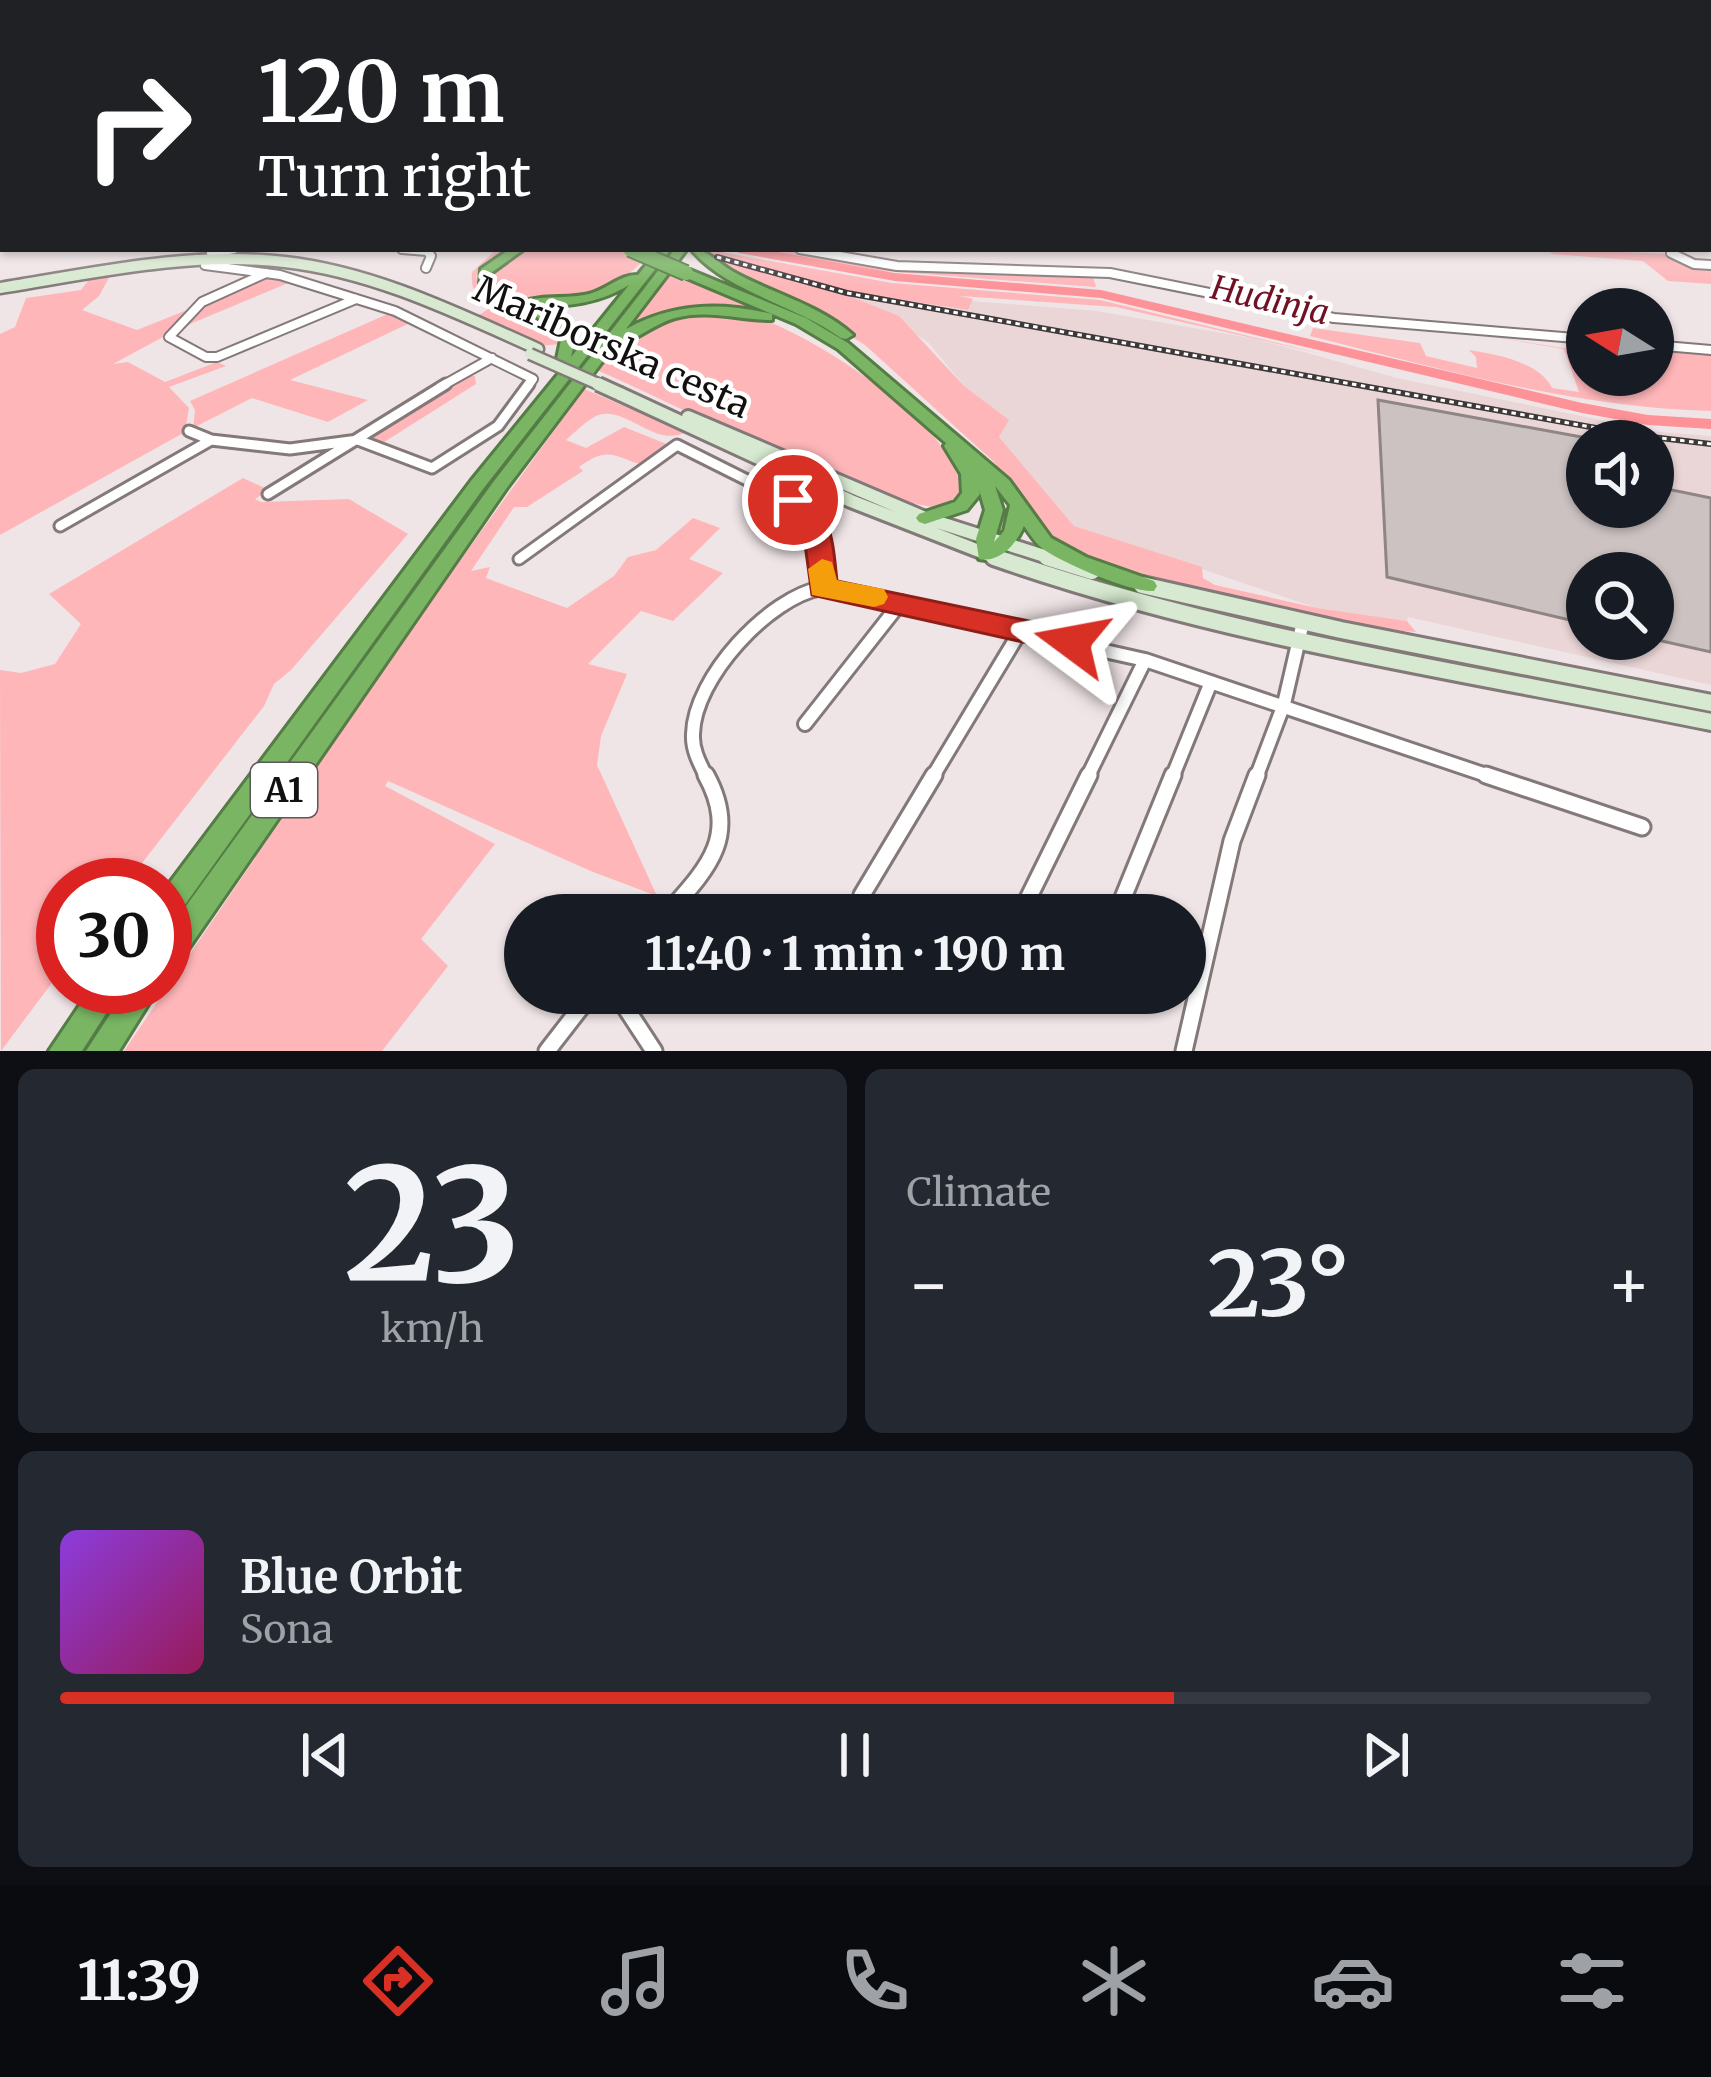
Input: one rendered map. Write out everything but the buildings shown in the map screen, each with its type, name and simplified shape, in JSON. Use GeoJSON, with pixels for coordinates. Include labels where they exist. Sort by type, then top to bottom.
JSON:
{"type":"FeatureCollection","features":[{"type":"Feature","properties":{"kind":"highway"},"geometry":{"type":"LineString","coordinates":[[514,252],[485,272],[486,285],[495,295],[547,316],[565,331],[568,352],[561,389]]}},
{"type":"Feature","properties":{"kind":"highway"},"geometry":{"type":"LineString","coordinates":[[638,252],[801,321],[879,373],[935,422],[1003,484],[1037,533],[1061,552],[1147,586]]}},
{"type":"Feature","properties":{"kind":"highway","name":"A1"},"geometry":{"type":"LineString","coordinates":[[192,919],[561,389],[662,252]]}},
{"type":"Feature","properties":{"kind":"highway","name":"A1"},"geometry":{"type":"LineString","coordinates":[[192,874],[561,389],[678,252]]}},
{"type":"Feature","properties":{"kind":"highway"},"geometry":{"type":"LineString","coordinates":[[700,252],[711,264],[840,329],[882,368],[879,373]]}},
{"type":"Feature","properties":{"kind":"highway"},"geometry":{"type":"LineString","coordinates":[[495,295],[547,303],[583,299],[613,290],[650,266]]}},
{"type":"Feature","properties":{"kind":"highway"},"geometry":{"type":"LineString","coordinates":[[561,389],[641,326],[712,310],[770,318],[879,373]]}},
{"type":"Feature","properties":{"kind":"highway"},"geometry":{"type":"LineString","coordinates":[[925,518],[961,506],[973,488],[960,457],[935,422]]}},
{"type":"Feature","properties":{"kind":"highway"},"geometry":{"type":"LineString","coordinates":[[980,462],[994,499],[991,546]]}},
{"type":"Feature","properties":{"kind":"highway"},"geometry":{"type":"LineString","coordinates":[[991,546],[1016,527],[1015,504]]}},
{"type":"Feature","properties":{"kind":"highway"},"geometry":{"type":"LineString","coordinates":[[64,1051],[90,1014]]}},
{"type":"Feature","properties":{"kind":"highway"},"geometry":{"type":"LineString","coordinates":[[101,1051],[126,1014]]}},
{"type":"Feature","properties":{"kind":"main road","name":"Mariborska cesta"},"geometry":{"type":"LineString","coordinates":[[0,288],[209,257],[331,271],[438,305],[624,392],[991,546],[1136,601],[1711,703]]}},
{"type":"Feature","properties":{"kind":"main road","name":"Mariborska cesta"},"geometry":{"type":"LineString","coordinates":[[624,392],[840,498],[991,546],[1302,631],[1711,722]]}},
{"type":"Feature","properties":{"kind":"street"},"geometry":{"type":"LineString","coordinates":[[426,268],[428,252]]}},
{"type":"Feature","properties":{"kind":"street"},"geometry":{"type":"LineString","coordinates":[[817,252],[897,266],[1110,272],[1253,298],[1319,316],[1566,337]]}},
{"type":"Feature","properties":{"kind":"street"},"geometry":{"type":"LineString","coordinates":[[1672,253],[1694,264],[1711,265]]}},
{"type":"Feature","properties":{"kind":"street"},"geometry":{"type":"LineString","coordinates":[[189,431],[212,440],[290,448],[352,440],[432,468],[498,426],[533,379],[416,320],[305,282],[209,257]]}},
{"type":"Feature","properties":{"kind":"street"},"geometry":{"type":"LineString","coordinates":[[305,282],[331,271]]}},
{"type":"Feature","properties":{"kind":"street"},"geometry":{"type":"LineString","coordinates":[[269,272],[202,302],[169,337],[206,357],[217,357],[357,299]]}},
{"type":"Feature","properties":{"kind":"street"},"geometry":{"type":"LineString","coordinates":[[1674,347],[1711,350]]}},
{"type":"Feature","properties":{"kind":"street"},"geometry":{"type":"LineString","coordinates":[[268,494],[492,358]]}},
{"type":"Feature","properties":{"kind":"street"},"geometry":{"type":"LineString","coordinates":[[60,526],[212,440]]}},
{"type":"Feature","properties":{"kind":"street"},"geometry":{"type":"LineString","coordinates":[[519,559],[677,445],[807,510],[822,550],[823,588]]}},
{"type":"Feature","properties":{"kind":"street"},"geometry":{"type":"LineString","coordinates":[[683,894],[713,857],[720,839],[723,801],[694,752],[691,733],[706,688],[777,605],[823,588],[1145,660],[1642,827]]}},
{"type":"Feature","properties":{"kind":"street"},"geometry":{"type":"LineString","coordinates":[[806,724],[901,602]]}},
{"type":"Feature","properties":{"kind":"street"},"geometry":{"type":"LineString","coordinates":[[863,894],[1021,630]]}},
{"type":"Feature","properties":{"kind":"street"},"geometry":{"type":"LineString","coordinates":[[1184,1051],[1232,841],[1283,704],[1302,631]]}},
{"type":"Feature","properties":{"kind":"street"},"geometry":{"type":"LineString","coordinates":[[1030,894],[1145,660]]}},
{"type":"Feature","properties":{"kind":"street"},"geometry":{"type":"LineString","coordinates":[[1125,894],[1211,682]]}},
{"type":"Feature","properties":{"kind":"street"},"geometry":{"type":"LineString","coordinates":[[547,1051],[576,1014]]}},
{"type":"Feature","properties":{"kind":"street"},"geometry":{"type":"LineString","coordinates":[[630,1014],[654,1051]]}},
{"type":"Feature","properties":{"kind":"shaded area"},"geometry":{"type":"Polygon","coordinates":[[[494,252],[505,252],[476,276],[482,289],[504,305],[544,322],[560,344],[540,346],[476,317],[494,305],[476,293],[472,272],[494,252]]]}},
{"type":"Feature","properties":{"kind":"shaded area"},"geometry":{"type":"Polygon","coordinates":[[[521,252],[626,252],[644,260],[611,285],[551,301],[511,294],[492,284],[490,272],[521,252]]]}},
{"type":"Feature","properties":{"kind":"shaded area"},"geometry":{"type":"Polygon","coordinates":[[[706,252],[892,283],[1100,300],[1322,354],[1116,307],[960,296],[973,299],[968,310],[843,291],[714,257],[844,294],[899,316],[964,386],[1009,420],[999,437],[1074,526],[1202,567],[1203,578],[1215,585],[1317,608],[1407,621],[1416,632],[1236,603],[1061,550],[1048,541],[994,462],[865,345],[791,299],[714,263],[706,252]]]}},
{"type":"Feature","properties":{"kind":"shaded area"},"geometry":{"type":"Polygon","coordinates":[[[779,252],[1092,273],[1096,287],[883,271],[779,252]]]}},
{"type":"Feature","properties":{"kind":"shaded area"},"geometry":{"type":"Polygon","coordinates":[[[1552,254],[1670,254],[1711,271],[1711,284],[1668,281],[1643,261],[1552,254]]]}},
{"type":"Feature","properties":{"kind":"shaded area"},"geometry":{"type":"Polygon","coordinates":[[[670,272],[772,314],[690,310],[628,328],[670,272]]]}},
{"type":"Feature","properties":{"kind":"shaded area"},"geometry":{"type":"Polygon","coordinates":[[[270,275],[293,281],[178,329],[203,304],[270,275]]]}},
{"type":"Feature","properties":{"kind":"shaded area"},"geometry":{"type":"Polygon","coordinates":[[[110,276],[99,296],[82,310],[137,330],[192,308],[163,337],[113,364],[128,362],[165,382],[217,362],[226,366],[169,387],[189,408],[185,432],[0,535],[0,334],[15,327],[26,298],[81,290],[91,277],[110,276]]]}},
{"type":"Feature","properties":{"kind":"shaded area"},"geometry":{"type":"Polygon","coordinates":[[[859,294],[967,310],[972,301],[1097,311],[1256,339],[1397,378],[1601,420],[1566,420],[1566,528],[1674,528],[1674,433],[1711,436],[1711,685],[1600,660],[1674,660],[1674,552],[1566,552],[1566,652],[1408,617],[1407,621],[1317,608],[1074,526],[999,437],[1008,420],[964,386],[928,342],[856,298],[859,294]]]}},
{"type":"Feature","properties":{"kind":"shaded area"},"geometry":{"type":"Polygon","coordinates":[[[390,313],[414,321],[290,380],[368,400],[328,422],[252,398],[193,428],[195,410],[190,401],[390,313]]]}},
{"type":"Feature","properties":{"kind":"shaded area"},"geometry":{"type":"Polygon","coordinates":[[[692,313],[766,321],[852,368],[885,391],[940,443],[956,470],[962,495],[947,507],[919,505],[879,493],[775,452],[597,370],[632,334],[692,313]]]}},
{"type":"Feature","properties":{"kind":"shaded area"},"geometry":{"type":"Polygon","coordinates":[[[1313,328],[1420,343],[1426,356],[1477,368],[1469,350],[1491,354],[1538,372],[1552,388],[1566,390],[1566,396],[1674,396],[1674,348],[1711,351],[1711,411],[1610,403],[1559,395],[1310,336],[1313,328]]]}},
{"type":"Feature","properties":{"kind":"shaded area"},"geometry":{"type":"Polygon","coordinates":[[[462,376],[475,376],[476,384],[381,444],[365,438],[462,376]]]}},
{"type":"Feature","properties":{"kind":"shaded area"},"geometry":{"type":"Polygon","coordinates":[[[584,389],[686,432],[663,435],[618,415],[592,418],[566,440],[586,448],[624,427],[669,445],[640,464],[597,456],[579,467],[583,471],[527,507],[514,507],[471,571],[490,567],[486,578],[567,608],[614,576],[628,557],[656,550],[693,518],[720,528],[689,559],[723,573],[673,621],[641,611],[588,664],[627,674],[601,736],[597,765],[656,894],[593,872],[388,781],[385,786],[495,844],[421,939],[448,966],[382,1051],[124,1051],[149,1014],[192,1014],[192,951],[412,627],[584,389]]]}},
{"type":"Feature","properties":{"kind":"shaded area"},"geometry":{"type":"Polygon","coordinates":[[[243,478],[269,490],[255,499],[261,502],[349,499],[408,534],[274,684],[264,706],[146,858],[36,858],[36,1004],[1,1051],[0,670],[21,673],[55,664],[81,624],[49,594],[243,478]]]}},
{"type":"Feature","properties":{"kind":"waterway","name":"Hudinja"},"geometry":{"type":"LineString","coordinates":[[756,252],[895,277],[1101,294],[1582,408],[1648,420],[1711,424]]}},
{"type":"Feature","properties":{"kind":"railway"},"geometry":{"type":"LineString","coordinates":[[717,257],[847,293],[1635,435],[1711,444]]}},
{"type":"Feature","properties":{"kind":"slow traffic"},"geometry":{"type":"LineString","coordinates":[[822,569],[823,588],[874,597]]}},
{"type":"Feature","properties":{"kind":"route"},"geometry":{"type":"LineString","coordinates":[[793,500],[807,510],[817,530],[823,588],[1072,642]]}}]}
